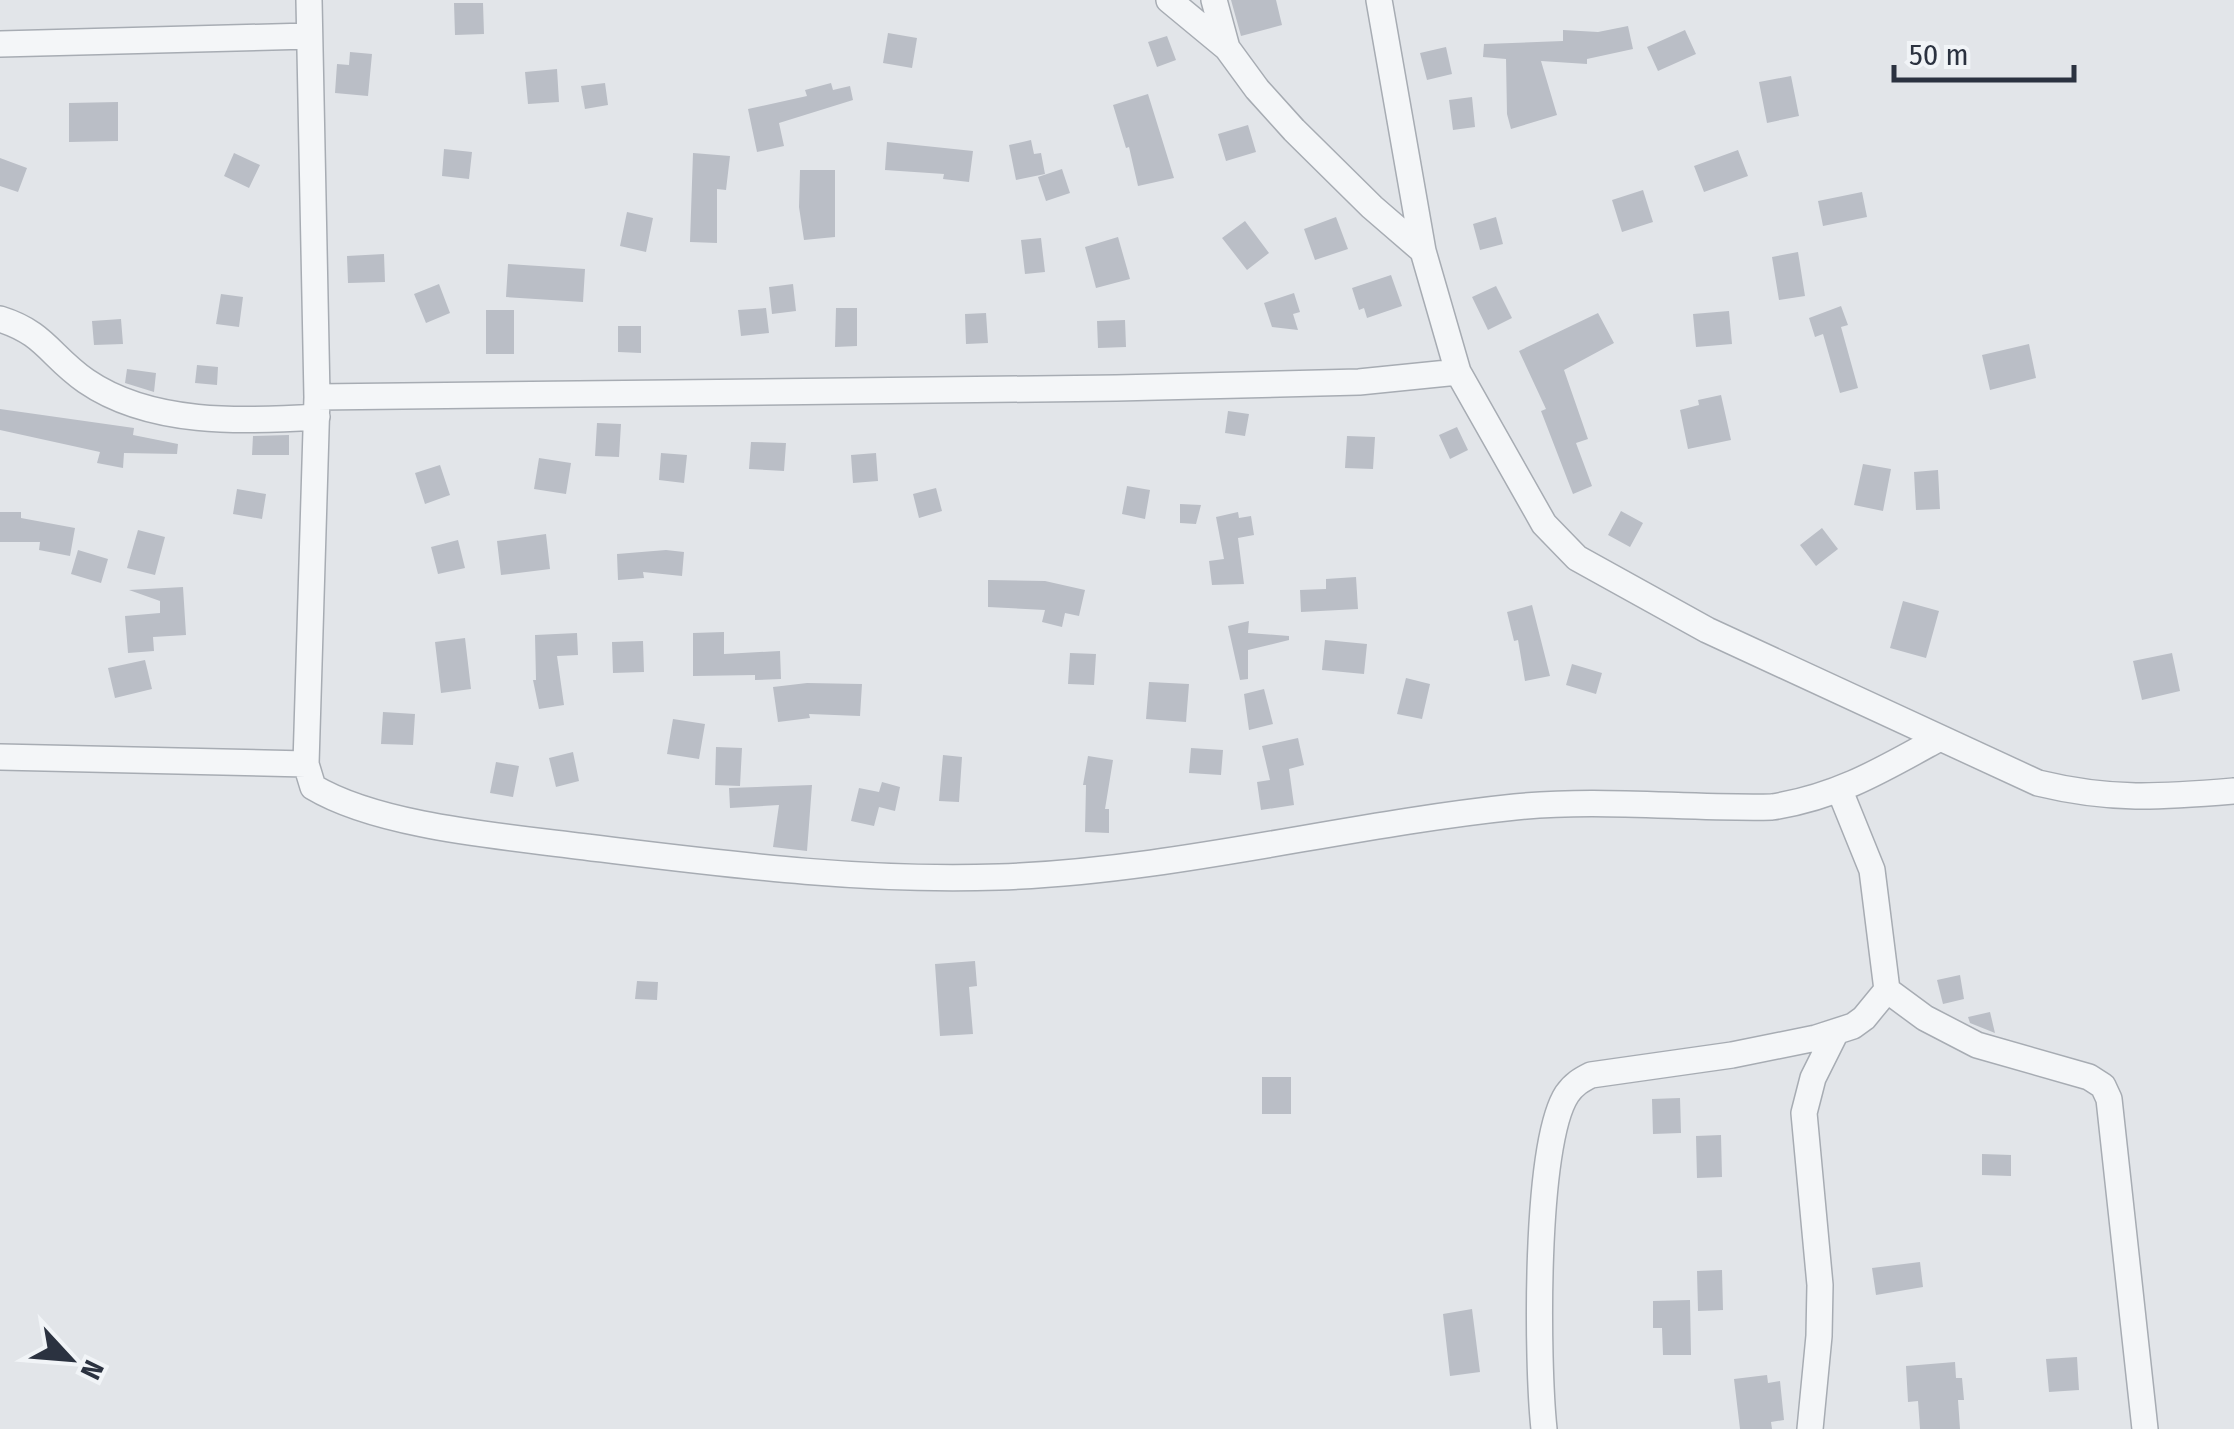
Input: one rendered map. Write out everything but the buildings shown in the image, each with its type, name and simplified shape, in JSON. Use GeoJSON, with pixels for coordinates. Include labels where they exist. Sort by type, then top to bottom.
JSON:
{"type":"FeatureCollection","features":[{"type":"Feature","properties":{"kind":"street"},"geometry":{"type":"LineString","coordinates":[[309,0],[317,407],[306,764],[313,787],[337,801],[420,822],[540,841],[823,875],[1003,876],[1138,866],[1518,806],[1772,807],[1809,802],[1840,791],[1938,738]]}},
{"type":"Feature","properties":{"kind":"street"},"geometry":{"type":"LineString","coordinates":[[1169,0],[1227,48],[1256,89],[1294,130],[1372,208],[1423,251]]}},
{"type":"Feature","properties":{"kind":"street"},"geometry":{"type":"LineString","coordinates":[[1214,0],[1227,48]]}},
{"type":"Feature","properties":{"kind":"street"},"geometry":{"type":"LineString","coordinates":[[1380,0],[1423,251],[1458,372],[1544,524],[1577,558],[1707,630],[2038,783],[2088,796],[2150,798],[2234,791]]}},
{"type":"Feature","properties":{"kind":"street"},"geometry":{"type":"LineString","coordinates":[[0,44],[309,36]]}},
{"type":"Feature","properties":{"kind":"street"},"geometry":{"type":"LineString","coordinates":[[0,319],[36,334],[90,384],[132,402],[228,422],[317,407],[1359,382],[1458,372]]}},
{"type":"Feature","properties":{"kind":"street"},"geometry":{"type":"LineString","coordinates":[[0,757],[306,764]]}},
{"type":"Feature","properties":{"kind":"street"},"geometry":{"type":"LineString","coordinates":[[1544,1429],[1539,1305],[1548,1171],[1556,1120],[1566,1095],[1578,1081],[1591,1075],[1732,1055],[1836,1032],[1864,1018],[1887,990],[1872,870],[1840,791]]}},
{"type":"Feature","properties":{"kind":"street"},"geometry":{"type":"LineString","coordinates":[[1887,990],[1926,1018],[1977,1046],[2088,1077],[2106,1092],[2139,1347],[2145,1429]]}},
{"type":"Feature","properties":{"kind":"street"},"geometry":{"type":"LineString","coordinates":[[1810,1429],[1820,1284],[1804,1113],[1813,1078],[1836,1032]]}}]}
